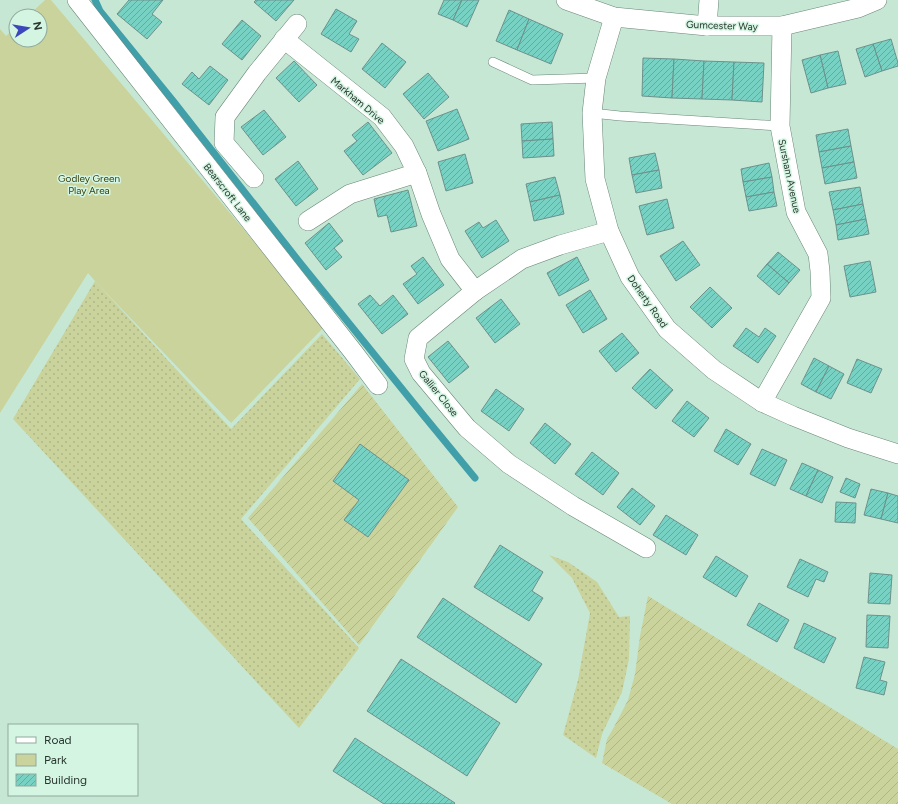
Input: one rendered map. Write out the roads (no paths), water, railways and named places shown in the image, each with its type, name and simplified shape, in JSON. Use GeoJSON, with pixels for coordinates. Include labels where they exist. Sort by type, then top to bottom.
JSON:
{"type":"FeatureCollection","features":[{"type":"Feature","properties":{"kind":"street","name":"Bearscroft Lane"},"geometry":{"type":"LineString","coordinates":[[77,0],[354,353],[378,386]]}},
{"type":"Feature","properties":{"kind":"street","name":"Gumcester Way"},"geometry":{"type":"LineString","coordinates":[[566,0],[614,17],[707,26],[782,26],[858,8],[877,0]]}},
{"type":"Feature","properties":{"kind":"street"},"geometry":{"type":"LineString","coordinates":[[707,26],[709,0]]}},
{"type":"Feature","properties":{"kind":"street","name":"Doherty Road"},"geometry":{"type":"LineString","coordinates":[[614,17],[596,78],[592,113],[595,179],[609,231],[630,277],[667,329],[714,370],[762,402],[848,438],[898,454]]}},
{"type":"Feature","properties":{"kind":"street"},"geometry":{"type":"LineString","coordinates":[[254,178],[224,143],[225,117],[257,73],[297,24]]}},
{"type":"Feature","properties":{"kind":"street","name":"Sursham Avenue"},"geometry":{"type":"LineString","coordinates":[[762,402],[821,298],[818,254],[796,212],[780,126],[782,26]]}},
{"type":"Feature","properties":{"kind":"street","name":"Markham Drive"},"geometry":{"type":"LineString","coordinates":[[284,39],[382,117],[404,146],[417,173],[430,214],[450,259],[475,291]]}},
{"type":"Feature","properties":{"kind":"street"},"geometry":{"type":"LineString","coordinates":[[308,221],[350,194],[417,173]]}},
{"type":"Feature","properties":{"kind":"street","name":"Gallier Close"},"geometry":{"type":"LineString","coordinates":[[609,231],[560,245],[522,259],[475,291],[418,338],[414,359],[421,373],[467,428],[509,464],[573,506],[646,548]]}},
{"type":"Feature","properties":{"kind":"lane"},"geometry":{"type":"LineString","coordinates":[[493,62],[532,80],[596,78]]}},
{"type":"Feature","properties":{"kind":"lane"},"geometry":{"type":"LineString","coordinates":[[592,113],[780,126]]}},
{"type":"Feature","properties":{"kind":"waterway"},"geometry":{"type":"LineString","coordinates":[[95,0],[100,11],[174,102],[301,264],[475,478]]}},
{"type":"Feature","properties":{"kind":"park label","name":"Godley Green Play Area"},"geometry":{"type":"Point","coordinates":[89,184]}}]}
